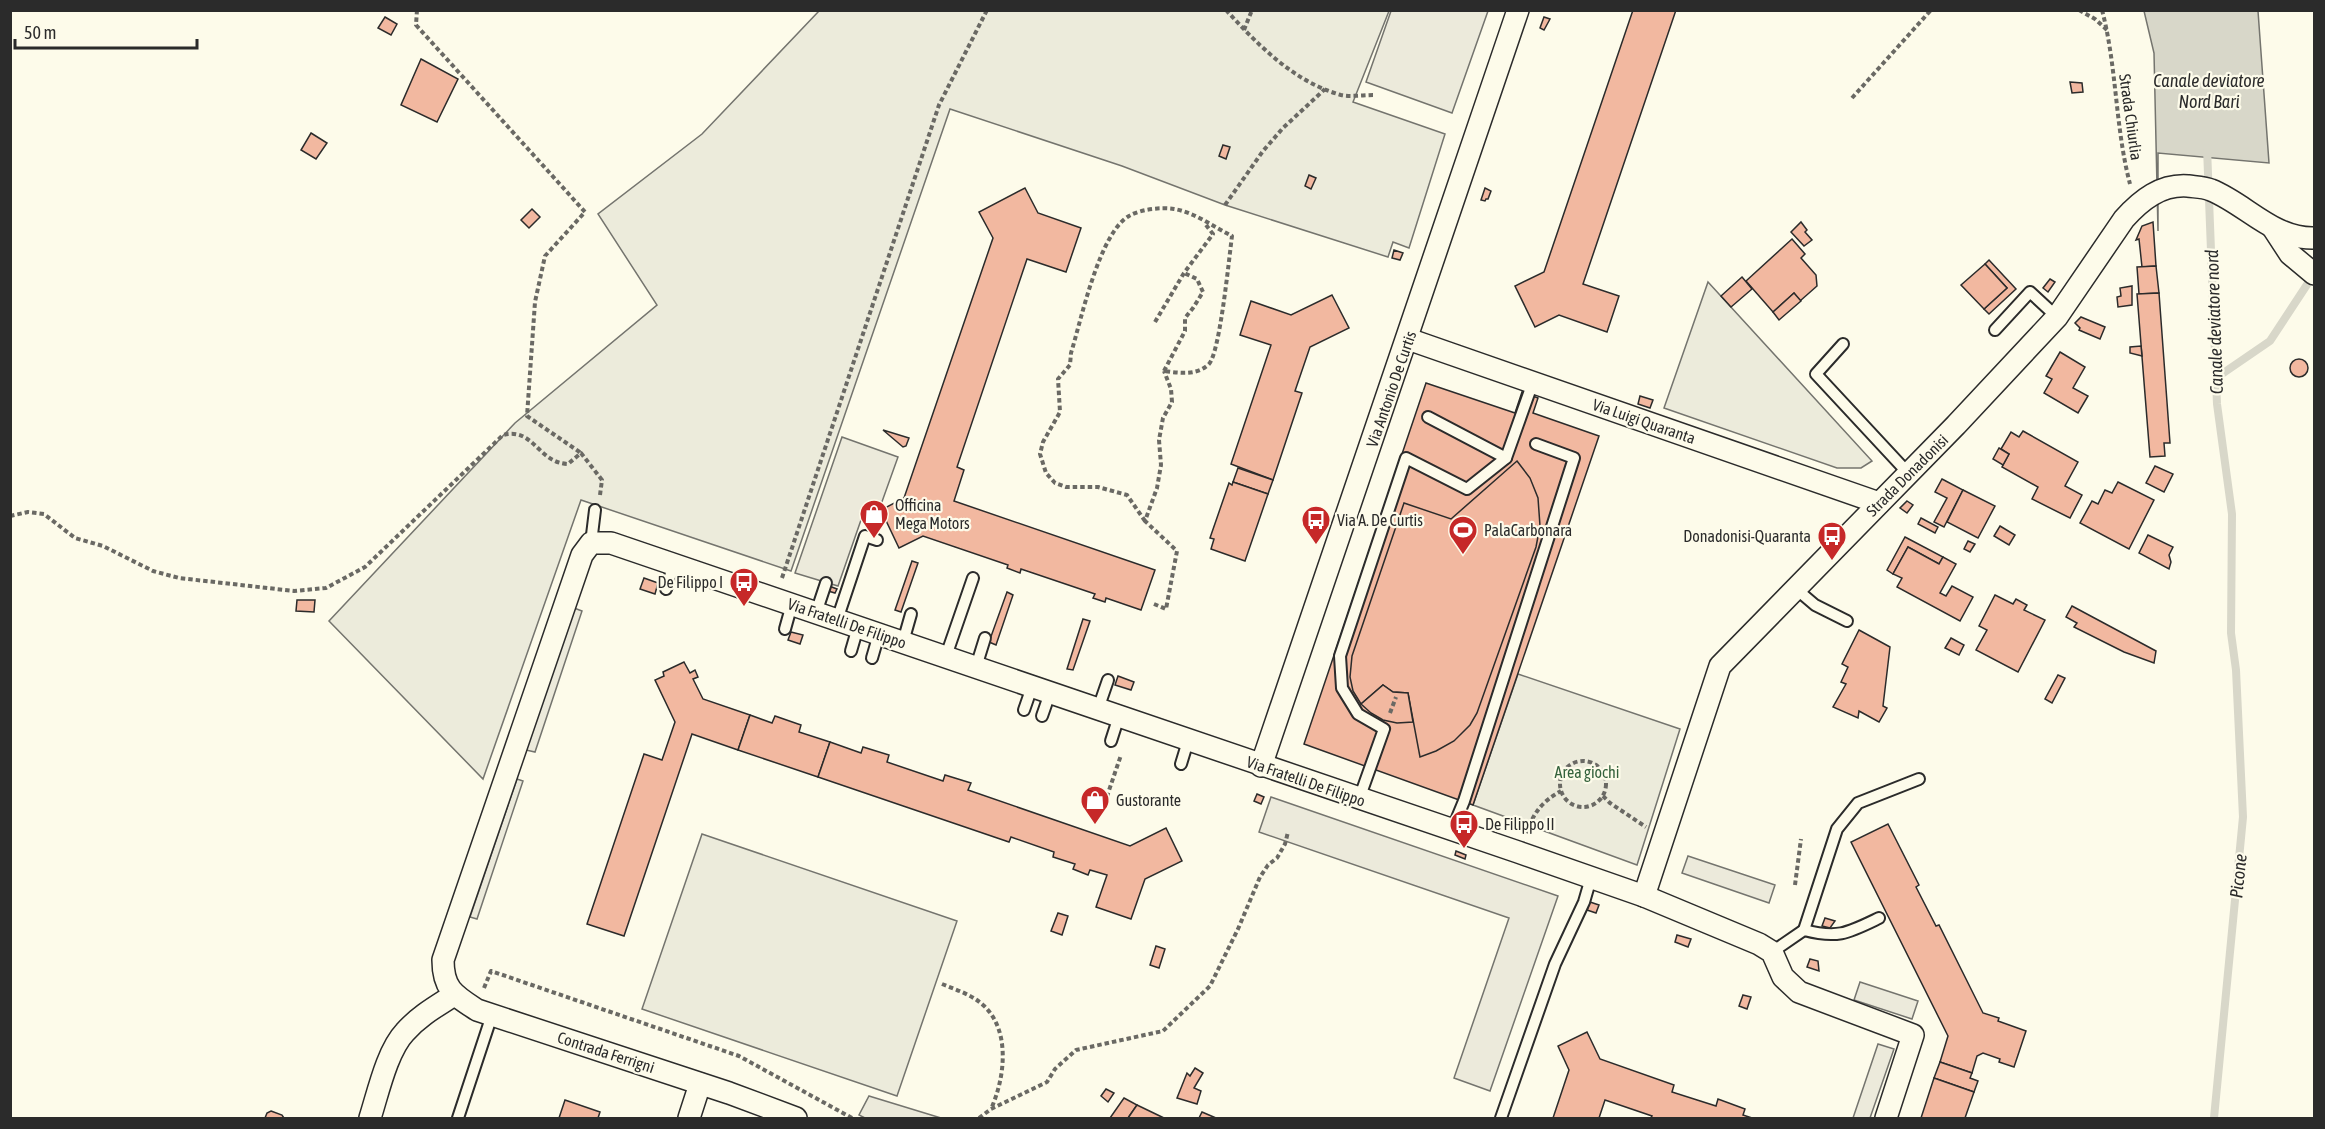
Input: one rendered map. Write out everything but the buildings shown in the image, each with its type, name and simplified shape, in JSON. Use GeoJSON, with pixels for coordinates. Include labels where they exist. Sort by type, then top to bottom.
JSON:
{"type":"FeatureCollection","features":[{"type":"Feature","properties":{"kind":"street","name":"Via Antonio De Curtis"},"geometry":{"type":"LineString","coordinates":[[1261,766],[1518,10]]}},
{"type":"Feature","properties":{"kind":"street","name":"Strada Donadonisi"},"geometry":{"type":"LineString","coordinates":[[1644,896],[1720,666],[1956,426],[2057,317],[2124,219],[2136,206],[2175,185],[2208,188],[2232,200],[2273,228],[2306,238],[2314,238]]}},
{"type":"Feature","properties":{"kind":"street","name":"Strada Donadonisi"},"geometry":{"type":"LineString","coordinates":[[2273,228],[2290,254],[2314,274]]}},
{"type":"Feature","properties":{"kind":"street","name":"Via Luigi Quaranta"},"geometry":{"type":"LineString","coordinates":[[1408,339],[1879,503]]}},
{"type":"Feature","properties":{"kind":"street","name":"Via Fratelli De Filippo"},"geometry":{"type":"LineString","coordinates":[[591,543],[611,543],[1518,852],[1644,896],[1759,944],[1772,952]]}},
{"type":"Feature","properties":{"kind":"street"},"geometry":{"type":"LineString","coordinates":[[370,1119],[389,1061],[403,1034],[418,1019],[454,995],[443,977],[443,960],[582,555],[591,543]]}},
{"type":"Feature","properties":{"kind":"street"},"geometry":{"type":"LineString","coordinates":[[1772,952],[1783,977],[1799,992],[1913,1035],[1886,1119]]}},
{"type":"Feature","properties":{"kind":"street","name":"Contrada Ferrigni"},"geometry":{"type":"LineString","coordinates":[[454,995],[484,1012],[783,1112],[796,1119]]}},
{"type":"Feature","properties":{"kind":"street"},"geometry":{"type":"LineString","coordinates":[[689,1119],[700,1084]]}},
{"type":"Feature","properties":{"kind":"lane"},"geometry":{"type":"LineString","coordinates":[[1995,330],[2030,292],[2057,317]]}},
{"type":"Feature","properties":{"kind":"lane"},"geometry":{"type":"LineString","coordinates":[[1843,344],[1816,374],[1908,473]]}},
{"type":"Feature","properties":{"kind":"lane"},"geometry":{"type":"LineString","coordinates":[[1359,799],[1384,729],[1358,714],[1342,688],[1340,656],[1406,458],[1467,489],[1506,458],[1533,382]]}},
{"type":"Feature","properties":{"kind":"lane"},"geometry":{"type":"LineString","coordinates":[[1428,417],[1506,458]]}},
{"type":"Feature","properties":{"kind":"lane"},"geometry":{"type":"LineString","coordinates":[[1452,830],[1464,801],[1574,458],[1536,444]]}},
{"type":"Feature","properties":{"kind":"lane"},"geometry":{"type":"LineString","coordinates":[[591,543],[595,510]]}},
{"type":"Feature","properties":{"kind":"lane"},"geometry":{"type":"LineString","coordinates":[[837,620],[865,536],[877,540]]}},
{"type":"Feature","properties":{"kind":"lane"},"geometry":{"type":"LineString","coordinates":[[666,589],[674,564]]}},
{"type":"Feature","properties":{"kind":"lane"},"geometry":{"type":"LineString","coordinates":[[946,657],[973,578]]}},
{"type":"Feature","properties":{"kind":"lane"},"geometry":{"type":"LineString","coordinates":[[816,613],[826,582]]}},
{"type":"Feature","properties":{"kind":"lane"},"geometry":{"type":"LineString","coordinates":[[1795,588],[1815,605],[1847,621]]}},
{"type":"Feature","properties":{"kind":"lane"},"geometry":{"type":"LineString","coordinates":[[784,602],[785,629]]}},
{"type":"Feature","properties":{"kind":"lane"},"geometry":{"type":"LineString","coordinates":[[903,642],[911,614]]}},
{"type":"Feature","properties":{"kind":"lane"},"geometry":{"type":"LineString","coordinates":[[851,651],[858,627]]}},
{"type":"Feature","properties":{"kind":"lane"},"geometry":{"type":"LineString","coordinates":[[872,658],[879,634]]}},
{"type":"Feature","properties":{"kind":"lane"},"geometry":{"type":"LineString","coordinates":[[976,667],[985,638]]}},
{"type":"Feature","properties":{"kind":"lane"},"geometry":{"type":"LineString","coordinates":[[1098,709],[1108,680]]}},
{"type":"Feature","properties":{"kind":"lane"},"geometry":{"type":"LineString","coordinates":[[1024,710],[1041,690]]}},
{"type":"Feature","properties":{"kind":"lane"},"geometry":{"type":"LineString","coordinates":[[1041,690],[1042,716]]}},
{"type":"Feature","properties":{"kind":"lane"},"geometry":{"type":"LineString","coordinates":[[1111,741],[1126,719]]}},
{"type":"Feature","properties":{"kind":"lane"},"geometry":{"type":"LineString","coordinates":[[1181,764],[1188,741]]}},
{"type":"Feature","properties":{"kind":"lane"},"geometry":{"type":"LineString","coordinates":[[1772,952],[1804,930],[1837,829],[1858,803],[1919,779]]}},
{"type":"Feature","properties":{"kind":"lane"},"geometry":{"type":"LineString","coordinates":[[1501,1119],[1555,964],[1584,902],[1591,878]]}},
{"type":"Feature","properties":{"kind":"lane"},"geometry":{"type":"LineString","coordinates":[[1804,930],[1825,935],[1847,933],[1879,918]]}},
{"type":"Feature","properties":{"kind":"lane"},"geometry":{"type":"LineString","coordinates":[[458,1119],[484,1012]]}},
{"type":"Feature","properties":{"kind":"path"},"geometry":{"type":"LineString","coordinates":[[417,10],[416,25],[585,212],[545,256],[535,302],[527,416],[581,453],[602,480],[602,489],[595,510]]}},
{"type":"Feature","properties":{"kind":"path"},"geometry":{"type":"LineString","coordinates":[[784,602],[939,105],[987,10]]}},
{"type":"Feature","properties":{"kind":"path"},"geometry":{"type":"LineString","coordinates":[[1226,10],[1280,64],[1325,89],[1343,96],[1374,95]]}},
{"type":"Feature","properties":{"kind":"path"},"geometry":{"type":"LineString","coordinates":[[1244,30],[1252,10]]}},
{"type":"Feature","properties":{"kind":"path"},"geometry":{"type":"LineString","coordinates":[[1852,98],[1931,10]]}},
{"type":"Feature","properties":{"kind":"path"},"geometry":{"type":"LineString","coordinates":[[2079,10],[2096,19],[2108,30]]}},
{"type":"Feature","properties":{"kind":"path","name":"Strada Chiurlia"},"geometry":{"type":"LineString","coordinates":[[2104,10],[2122,152],[2136,206]]}},
{"type":"Feature","properties":{"kind":"path"},"geometry":{"type":"LineString","coordinates":[[1225,205],[1263,151],[1283,128],[1325,89]]}},
{"type":"Feature","properties":{"kind":"path"},"geometry":{"type":"LineString","coordinates":[[1154,604],[1166,609],[1177,551],[1145,521],[1127,495],[1098,487],[1066,487],[1055,483],[1046,473],[1040,454],[1043,442],[1060,412],[1058,379],[1071,365],[1071,353],[1090,285],[1107,244],[1119,225],[1129,216],[1159,208],[1175,209],[1190,214],[1232,236],[1214,353],[1210,363],[1200,370],[1184,374],[1164,371]]}},
{"type":"Feature","properties":{"kind":"path"},"geometry":{"type":"LineString","coordinates":[[1155,322],[1184,273],[1213,234],[1204,222]]}},
{"type":"Feature","properties":{"kind":"path"},"geometry":{"type":"LineString","coordinates":[[1145,521],[1157,488],[1161,465],[1159,440],[1162,418],[1172,402],[1171,389],[1164,371],[1185,331],[1185,318],[1203,292],[1197,279],[1184,273]]}},
{"type":"Feature","properties":{"kind":"path"},"geometry":{"type":"LineString","coordinates":[[10,516],[28,512],[44,514],[75,538],[104,546],[153,571],[179,578],[294,591],[326,588],[365,567],[503,435],[511,433],[527,437],[545,456],[558,464],[568,464],[581,453]]}},
{"type":"Feature","properties":{"kind":"path"},"geometry":{"type":"LineString","coordinates":[[1102,811],[1126,719]]}},
{"type":"Feature","properties":{"kind":"path"},"geometry":{"type":"LineString","coordinates":[[1585,761],[1593,763],[1604,774],[1606,781],[1603,796],[1592,805],[1577,807],[1564,798],[1561,791],[1561,776],[1570,764],[1585,761]]}},
{"type":"Feature","properties":{"kind":"path"},"geometry":{"type":"LineString","coordinates":[[1518,852],[1540,804],[1561,791]]}},
{"type":"Feature","properties":{"kind":"path"},"geometry":{"type":"LineString","coordinates":[[1603,796],[1648,829]]}},
{"type":"Feature","properties":{"kind":"path"},"geometry":{"type":"LineString","coordinates":[[979,1119],[991,1109],[1047,1082],[1054,1069],[1076,1050],[1163,1031],[1210,986],[1260,877],[1268,865],[1277,858],[1285,844],[1288,832]]}},
{"type":"Feature","properties":{"kind":"path"},"geometry":{"type":"LineString","coordinates":[[1795,885],[1801,839]]}},
{"type":"Feature","properties":{"kind":"path"},"geometry":{"type":"LineString","coordinates":[[484,1012],[490,971],[739,1056],[852,1119]]}},
{"type":"Feature","properties":{"kind":"path"},"geometry":{"type":"LineString","coordinates":[[942,984],[968,994],[985,1006],[998,1026],[1003,1046],[1002,1065],[998,1095],[991,1109]]}},
{"type":"Feature","properties":{"kind":"green space"},"geometry":{"type":"Polygon","coordinates":[[[819,11],[1389,11],[1353,102],[1445,134],[1409,248],[1393,242],[1388,257],[1225,205],[1122,166],[950,109],[791,571],[581,500],[483,779],[329,621],[515,423],[657,305],[598,214],[702,134],[819,11]]]}},
{"type":"Feature","properties":{"kind":"green space"},"geometry":{"type":"Polygon","coordinates":[[[1708,282],[1872,461],[1861,468],[1837,468],[1664,408],[1708,282]]]}},
{"type":"Feature","properties":{"kind":"green space","name":"Area giochi"},"geometry":{"type":"Polygon","coordinates":[[[1518,674],[1680,729],[1637,865],[1473,805],[1518,674]]]}},
{"type":"Feature","properties":{"kind":"green space"},"geometry":{"type":"Polygon","coordinates":[[[702,834],[957,921],[897,1096],[642,1009],[702,834]]]}},
{"type":"Feature","properties":{"kind":"shaded area"},"geometry":{"type":"Polygon","coordinates":[[[1391,11],[1488,11],[1452,113],[1366,82],[1391,11]]]}},
{"type":"Feature","properties":{"kind":"shaded area"},"geometry":{"type":"Polygon","coordinates":[[[842,437],[898,457],[874,524],[861,520],[838,586],[795,573],[842,437]]]}},
{"type":"Feature","properties":{"kind":"shaded area"},"geometry":{"type":"Polygon","coordinates":[[[574,608],[582,611],[535,752],[526,750],[574,608]]]}},
{"type":"Feature","properties":{"kind":"shaded area"},"geometry":{"type":"Polygon","coordinates":[[[517,779],[523,781],[477,919],[470,917],[517,779]]]}},
{"type":"Feature","properties":{"kind":"shaded area"},"geometry":{"type":"Polygon","coordinates":[[[1271,797],[1558,896],[1490,1091],[1454,1078],[1509,918],[1259,832],[1271,797]]]}},
{"type":"Feature","properties":{"kind":"shaded area"},"geometry":{"type":"Polygon","coordinates":[[[1688,856],[1775,885],[1769,903],[1682,873],[1688,856]]]}},
{"type":"Feature","properties":{"kind":"shaded area"},"geometry":{"type":"Polygon","coordinates":[[[1860,982],[1918,1001],[1912,1019],[1854,1000],[1860,982]]]}},
{"type":"Feature","properties":{"kind":"shaded area"},"geometry":{"type":"Polygon","coordinates":[[[1878,1044],[1894,1049],[1870,1118],[1853,1118],[1878,1044]]]}},
{"type":"Feature","properties":{"kind":"shaded area"},"geometry":{"type":"Polygon","coordinates":[[[869,1096],[941,1118],[865,1118],[859,1115],[869,1096]]]}},
{"type":"Feature","properties":{"kind":"water","name":"Canale deviatore Nord Bari"},"geometry":{"type":"Polygon","coordinates":[[[2144,11],[2258,11],[2269,163],[2158,153],[2158,231],[2154,53],[2144,11]]]}},
{"type":"Feature","properties":{"kind":"waterway","name":"Picone"},"geometry":{"type":"LineString","coordinates":[[2207,148],[2217,404],[2232,514],[2231,633],[2236,670],[2243,817],[2214,1118]]}},
{"type":"Feature","properties":{"kind":"waterway","name":"Canale deviatore nord"},"geometry":{"type":"LineString","coordinates":[[2216,378],[2270,341],[2314,274]]}},
{"type":"Feature","properties":{"kind":"place","name":"Officina Mega Motors"},"geometry":{"type":"Point","coordinates":[874,540]}},
{"type":"Feature","properties":{"kind":"place","name":"Via A. De Curtis"},"geometry":{"type":"Point","coordinates":[1316,546]}},
{"type":"Feature","properties":{"kind":"place","name":"PalaCarbonara"},"geometry":{"type":"Point","coordinates":[1463,556]}},
{"type":"Feature","properties":{"kind":"place","name":"Donadonisi-Quaranta"},"geometry":{"type":"Point","coordinates":[1832,562]}},
{"type":"Feature","properties":{"kind":"place","name":"De Filippo I"},"geometry":{"type":"Point","coordinates":[744,608]}},
{"type":"Feature","properties":{"kind":"place","name":"Gustorante"},"geometry":{"type":"Point","coordinates":[1095,826]}},
{"type":"Feature","properties":{"kind":"place","name":"De Filippo II"},"geometry":{"type":"Point","coordinates":[1464,850]}}]}
